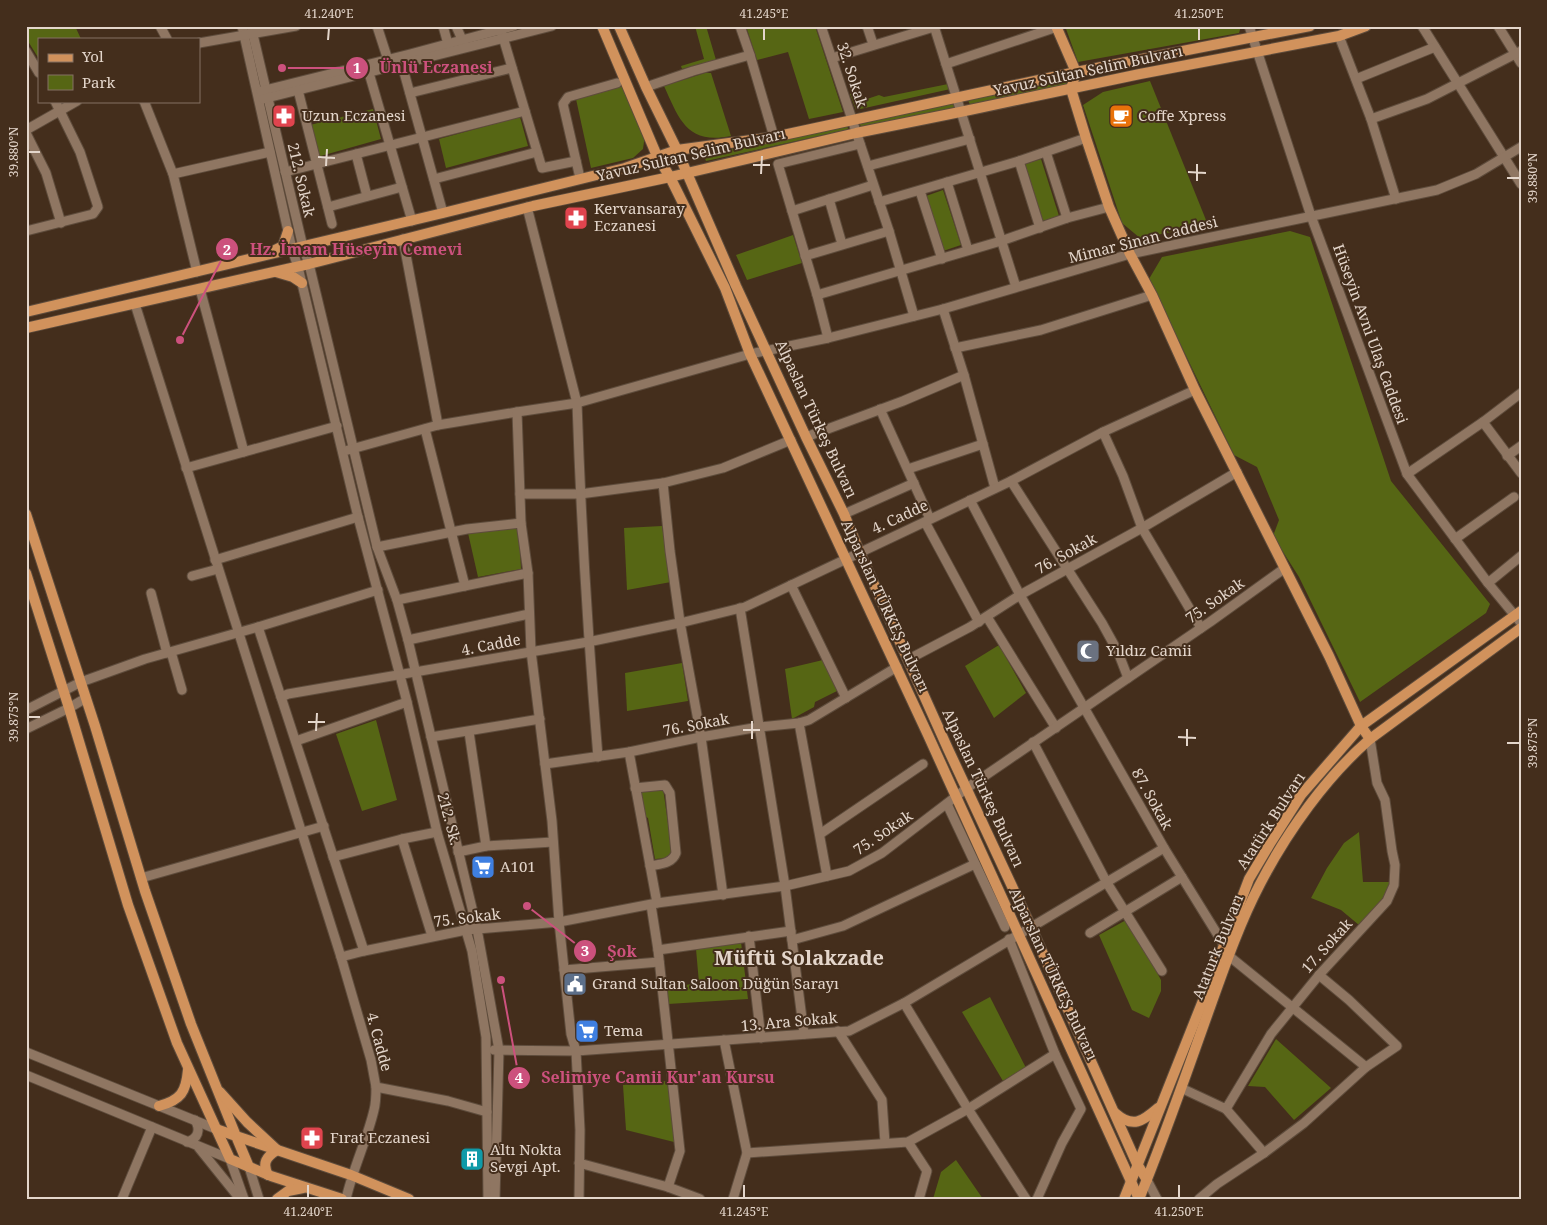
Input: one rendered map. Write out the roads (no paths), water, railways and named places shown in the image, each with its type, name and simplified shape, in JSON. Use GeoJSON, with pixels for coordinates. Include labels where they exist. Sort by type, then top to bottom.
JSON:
{"type":"FeatureCollection","features":[{"type":"Feature","properties":{"kind":"main road","name":"Alparslan TÜRKEŞ Bulvarı"},"geometry":{"type":"LineString","coordinates":[[602,26],[657,156],[670,177],[724,288],[750,354],[897,667],[952,801],[1019,933],[1139,1199]]}},
{"type":"Feature","properties":{"kind":"main road","name":"Alpaslan Türkeş Bulvarı"},"geometry":{"type":"LineString","coordinates":[[619,26],[687,172],[736,286],[844,514],[1113,1112],[1137,1164],[1147,1180]]}},
{"type":"Feature","properties":{"kind":"main road","name":"Yavuz Sultan Selim Bulvarı"},"geometry":{"type":"LineString","coordinates":[[26,312],[412,221],[625,168],[677,150],[774,137],[1076,72],[1310,26]]}},
{"type":"Feature","properties":{"kind":"main road","name":"Yavuz Sultan Selim Bulvarı"},"geometry":{"type":"LineString","coordinates":[[26,328],[298,267],[527,207],[670,177],[856,133],[1140,74],[1340,36],[1366,26]]}},
{"type":"Feature","properties":{"kind":"main road"},"geometry":{"type":"LineString","coordinates":[[1056,27],[1076,72],[1071,89],[1109,207],[1195,390],[1329,656],[1361,726],[1370,740]]}},
{"type":"Feature","properties":{"kind":"main road"},"geometry":{"type":"LineString","coordinates":[[268,255],[283,246],[288,231]]}},
{"type":"Feature","properties":{"kind":"main road"},"geometry":{"type":"LineString","coordinates":[[275,272],[293,277],[302,283]]}},
{"type":"Feature","properties":{"kind":"main road"},"geometry":{"type":"LineString","coordinates":[[131,288],[135,304]]}},
{"type":"Feature","properties":{"kind":"main road"},"geometry":{"type":"LineString","coordinates":[[26,514],[81,682],[141,878],[191,1024],[249,1167]]}},
{"type":"Feature","properties":{"kind":"main road"},"geometry":{"type":"LineString","coordinates":[[26,573],[70,708],[128,905],[177,1043],[230,1158],[268,1175],[342,1199]]}},
{"type":"Feature","properties":{"kind":"main road","name":"Atatürk Bulvarı"},"geometry":{"type":"LineString","coordinates":[[1124,1199],[1250,879],[1301,795],[1361,726],[1519,617]]}},
{"type":"Feature","properties":{"kind":"main road","name":"Ataturk Bulvarı"},"geometry":{"type":"LineString","coordinates":[[1139,1199],[1229,956],[1260,884],[1281,847],[1313,802],[1356,752],[1521,628]]}},
{"type":"Feature","properties":{"kind":"main road"},"geometry":{"type":"LineString","coordinates":[[159,1106],[173,1101],[183,1092],[187,1083],[188,1069]]}},
{"type":"Feature","properties":{"kind":"main road"},"geometry":{"type":"LineString","coordinates":[[215,1087],[276,1150]]}},
{"type":"Feature","properties":{"kind":"main road"},"geometry":{"type":"LineString","coordinates":[[1113,1112],[1121,1118],[1137,1122],[1144,1121],[1161,1106]]}},
{"type":"Feature","properties":{"kind":"main road"},"geometry":{"type":"LineString","coordinates":[[216,1129],[351,1175],[409,1199]]}},
{"type":"Feature","properties":{"kind":"main road"},"geometry":{"type":"LineString","coordinates":[[268,1175],[265,1167],[266,1160],[276,1150]]}},
{"type":"Feature","properties":{"kind":"main road"},"geometry":{"type":"LineString","coordinates":[[277,1199],[288,1191],[306,1187]]}},
{"type":"Feature","properties":{"kind":"street"},"geometry":{"type":"LineString","coordinates":[[160,26],[166,38]]}},
{"type":"Feature","properties":{"kind":"street"},"geometry":{"type":"LineString","coordinates":[[242,26],[249,32]]}},
{"type":"Feature","properties":{"kind":"street"},"geometry":{"type":"LineString","coordinates":[[200,43],[249,32],[296,26]]}},
{"type":"Feature","properties":{"kind":"street"},"geometry":{"type":"LineString","coordinates":[[377,26],[388,60]]}},
{"type":"Feature","properties":{"kind":"street"},"geometry":{"type":"LineString","coordinates":[[443,26],[448,44]]}},
{"type":"Feature","properties":{"kind":"street"},"geometry":{"type":"LineString","coordinates":[[456,26],[466,48]]}},
{"type":"Feature","properties":{"kind":"street"},"geometry":{"type":"LineString","coordinates":[[257,96],[298,90],[466,48],[502,34],[514,26]]}},
{"type":"Feature","properties":{"kind":"street"},"geometry":{"type":"LineString","coordinates":[[267,94],[462,39],[552,26]]}},
{"type":"Feature","properties":{"kind":"street"},"geometry":{"type":"LineString","coordinates":[[740,26],[774,137]]}},
{"type":"Feature","properties":{"kind":"street","name":"32. Sokak"},"geometry":{"type":"LineString","coordinates":[[821,26],[889,230],[914,316]]}},
{"type":"Feature","properties":{"kind":"street"},"geometry":{"type":"LineString","coordinates":[[867,26],[873,44]]}},
{"type":"Feature","properties":{"kind":"street"},"geometry":{"type":"LineString","coordinates":[[832,58],[897,34],[934,26],[1016,287]]}},
{"type":"Feature","properties":{"kind":"street","name":"Hüseyin Avni Ulaş Caddesi"},"geometry":{"type":"LineString","coordinates":[[1250,26],[1311,216],[1407,474],[1488,584],[1519,617]]}},
{"type":"Feature","properties":{"kind":"street"},"geometry":{"type":"LineString","coordinates":[[1422,26],[1521,184]]}},
{"type":"Feature","properties":{"kind":"street"},"geometry":{"type":"LineString","coordinates":[[1498,26],[1518,53],[1521,63]]}},
{"type":"Feature","properties":{"kind":"street"},"geometry":{"type":"LineString","coordinates":[[946,64],[1056,27]]}},
{"type":"Feature","properties":{"kind":"street","name":"212. Sokak"},"geometry":{"type":"LineString","coordinates":[[249,32],[267,94],[377,547],[397,600],[408,640],[477,929],[500,1050],[495,1199]]}},
{"type":"Feature","properties":{"kind":"street","name":"212. Sk."},"geometry":{"type":"LineString","coordinates":[[249,32],[257,96],[292,249],[302,283],[358,517],[407,702],[437,832],[473,959],[487,1051],[488,1199]]}},
{"type":"Feature","properties":{"kind":"street"},"geometry":{"type":"LineString","coordinates":[[502,34],[542,168],[576,162]]}},
{"type":"Feature","properties":{"kind":"street"},"geometry":{"type":"LineString","coordinates":[[1340,36],[1371,119],[1396,199]]}},
{"type":"Feature","properties":{"kind":"street"},"geometry":{"type":"LineString","coordinates":[[1356,79],[1434,47]]}},
{"type":"Feature","properties":{"kind":"street"},"geometry":{"type":"LineString","coordinates":[[26,51],[38,71]]}},
{"type":"Feature","properties":{"kind":"street"},"geometry":{"type":"LineString","coordinates":[[1371,119],[1427,99],[1518,53]]}},
{"type":"Feature","properties":{"kind":"street"},"geometry":{"type":"LineString","coordinates":[[646,87],[750,55]]}},
{"type":"Feature","properties":{"kind":"street"},"geometry":{"type":"LineString","coordinates":[[402,65],[443,213]]}},
{"type":"Feature","properties":{"kind":"street"},"geometry":{"type":"LineString","coordinates":[[410,93],[512,68]]}},
{"type":"Feature","properties":{"kind":"street"},"geometry":{"type":"LineString","coordinates":[[369,73],[412,221]]}},
{"type":"Feature","properties":{"kind":"street"},"geometry":{"type":"LineString","coordinates":[[580,178],[563,104],[568,97],[617,83]]}},
{"type":"Feature","properties":{"kind":"street"},"geometry":{"type":"LineString","coordinates":[[298,90],[332,224]]}},
{"type":"Feature","properties":{"kind":"street"},"geometry":{"type":"LineString","coordinates":[[26,231],[93,214],[98,205],[80,152],[56,102]]}},
{"type":"Feature","properties":{"kind":"street"},"geometry":{"type":"LineString","coordinates":[[61,223],[46,172],[26,132],[75,102]]}},
{"type":"Feature","properties":{"kind":"street"},"geometry":{"type":"LineString","coordinates":[[144,102],[173,174],[197,272]]}},
{"type":"Feature","properties":{"kind":"street"},"geometry":{"type":"LineString","coordinates":[[285,172],[525,111]]}},
{"type":"Feature","properties":{"kind":"street"},"geometry":{"type":"LineString","coordinates":[[879,202],[1019,161],[1086,138]]}},
{"type":"Feature","properties":{"kind":"street"},"geometry":{"type":"LineString","coordinates":[[868,166],[970,139]]}},
{"type":"Feature","properties":{"kind":"street"},"geometry":{"type":"LineString","coordinates":[[828,338],[778,164],[860,144]]}},
{"type":"Feature","properties":{"kind":"street","name":"Mimar Sinan Caddesi"},"geometry":{"type":"LineString","coordinates":[[343,452],[438,425],[577,403],[750,354],[828,338],[943,309],[1130,254],[1437,190],[1476,174],[1521,147]]}},
{"type":"Feature","properties":{"kind":"street"},"geometry":{"type":"LineString","coordinates":[[173,174],[270,152]]}},
{"type":"Feature","properties":{"kind":"street"},"geometry":{"type":"LineString","coordinates":[[434,179],[537,152]]}},
{"type":"Feature","properties":{"kind":"street"},"geometry":{"type":"LineString","coordinates":[[1046,152],[1067,218]]}},
{"type":"Feature","properties":{"kind":"street"},"geometry":{"type":"LineString","coordinates":[[356,154],[367,196]]}},
{"type":"Feature","properties":{"kind":"street"},"geometry":{"type":"LineString","coordinates":[[1019,161],[1040,228]]}},
{"type":"Feature","properties":{"kind":"street"},"geometry":{"type":"LineString","coordinates":[[947,182],[968,250]]}},
{"type":"Feature","properties":{"kind":"street"},"geometry":{"type":"LineString","coordinates":[[792,212],[873,184]]}},
{"type":"Feature","properties":{"kind":"street"},"geometry":{"type":"LineString","coordinates":[[328,206],[402,187]]}},
{"type":"Feature","properties":{"kind":"street"},"geometry":{"type":"LineString","coordinates":[[920,191],[942,259]]}},
{"type":"Feature","properties":{"kind":"street"},"geometry":{"type":"LineString","coordinates":[[829,198],[842,244]]}},
{"type":"Feature","properties":{"kind":"street"},"geometry":{"type":"LineString","coordinates":[[527,207],[577,403],[588,642],[598,756]]}},
{"type":"Feature","properties":{"kind":"street"},"geometry":{"type":"LineString","coordinates":[[817,295],[901,272],[1067,218],[1109,207]]}},
{"type":"Feature","properties":{"kind":"street"},"geometry":{"type":"LineString","coordinates":[[805,256],[889,230]]}},
{"type":"Feature","properties":{"kind":"street"},"geometry":{"type":"LineString","coordinates":[[403,239],[438,425]]}},
{"type":"Feature","properties":{"kind":"street"},"geometry":{"type":"LineString","coordinates":[[200,289],[244,452]]}},
{"type":"Feature","properties":{"kind":"street"},"geometry":{"type":"LineString","coordinates":[[956,348],[1041,330],[1152,295]]}},
{"type":"Feature","properties":{"kind":"street","name":"4. Cadde"},"geometry":{"type":"LineString","coordinates":[[135,304],[341,957],[371,1060],[376,1087],[448,1101],[488,1112]]}},
{"type":"Feature","properties":{"kind":"street"},"geometry":{"type":"LineString","coordinates":[[943,309],[964,375],[995,488]]}},
{"type":"Feature","properties":{"kind":"street"},"geometry":{"type":"LineString","coordinates":[[806,437],[964,375]]}},
{"type":"Feature","properties":{"kind":"street","name":"4. Cadde"},"geometry":{"type":"LineString","coordinates":[[281,697],[288,694],[588,642],[740,608],[970,500],[1103,432],[1195,390]]}},
{"type":"Feature","properties":{"kind":"street"},"geometry":{"type":"LineString","coordinates":[[1407,474],[1483,422],[1521,393]]}},
{"type":"Feature","properties":{"kind":"street"},"geometry":{"type":"LineString","coordinates":[[880,409],[914,482],[927,520],[983,619],[1056,728]]}},
{"type":"Feature","properties":{"kind":"street"},"geometry":{"type":"LineString","coordinates":[[517,412],[521,523],[528,573],[531,651],[545,764],[571,1034],[576,1051],[580,1130],[579,1199]]}},
{"type":"Feature","properties":{"kind":"street"},"geometry":{"type":"LineString","coordinates":[[1483,422],[1521,473]]}},
{"type":"Feature","properties":{"kind":"street"},"geometry":{"type":"LineString","coordinates":[[186,468],[337,426]]}},
{"type":"Feature","properties":{"kind":"street"},"geometry":{"type":"LineString","coordinates":[[424,429],[464,586]]}},
{"type":"Feature","properties":{"kind":"street"},"geometry":{"type":"LineString","coordinates":[[1103,432],[1123,476],[1142,528],[1201,628]]}},
{"type":"Feature","properties":{"kind":"street"},"geometry":{"type":"LineString","coordinates":[[520,494],[580,494],[664,484],[723,468],[791,440]]}},
{"type":"Feature","properties":{"kind":"street"},"geometry":{"type":"LineString","coordinates":[[908,470],[983,444]]}},
{"type":"Feature","properties":{"kind":"street"},"geometry":{"type":"LineString","coordinates":[[1507,456],[1521,446]]}},
{"type":"Feature","properties":{"kind":"street","name":"76. Sokak"},"geometry":{"type":"LineString","coordinates":[[909,659],[983,619],[1020,595],[1142,528],[1237,472]]}},
{"type":"Feature","properties":{"kind":"street"},"geometry":{"type":"LineString","coordinates":[[1011,480],[1106,630],[1118,652],[1128,678]]}},
{"type":"Feature","properties":{"kind":"street"},"geometry":{"type":"LineString","coordinates":[[844,514],[914,482]]}},
{"type":"Feature","properties":{"kind":"street"},"geometry":{"type":"LineString","coordinates":[[664,484],[670,551],[680,622],[701,737],[723,895]]}},
{"type":"Feature","properties":{"kind":"street"},"geometry":{"type":"LineString","coordinates":[[1455,539],[1514,497]]}},
{"type":"Feature","properties":{"kind":"street","name":"87. Sokak"},"geometry":{"type":"LineString","coordinates":[[970,500],[1020,595],[1164,848],[1229,956],[1366,1067]]}},
{"type":"Feature","properties":{"kind":"street"},"geometry":{"type":"LineString","coordinates":[[192,576],[217,564],[358,517]]}},
{"type":"Feature","properties":{"kind":"street"},"geometry":{"type":"LineString","coordinates":[[377,547],[467,528],[521,523]]}},
{"type":"Feature","properties":{"kind":"street"},"geometry":{"type":"LineString","coordinates":[[1488,584],[1521,556]]}},
{"type":"Feature","properties":{"kind":"street","name":"75. Sokak"},"geometry":{"type":"LineString","coordinates":[[364,951],[466,930],[559,922],[654,904],[786,886],[849,870],[882,852],[1032,742],[1056,728],[1285,568]]}},
{"type":"Feature","properties":{"kind":"street"},"geometry":{"type":"LineString","coordinates":[[397,600],[528,573]]}},
{"type":"Feature","properties":{"kind":"street"},"geometry":{"type":"LineString","coordinates":[[791,585],[846,698]]}},
{"type":"Feature","properties":{"kind":"street"},"geometry":{"type":"LineString","coordinates":[[26,710],[81,682],[169,652],[378,590]]}},
{"type":"Feature","properties":{"kind":"street"},"geometry":{"type":"LineString","coordinates":[[151,593],[182,690]]}},
{"type":"Feature","properties":{"kind":"street"},"geometry":{"type":"LineString","coordinates":[[740,608],[786,886],[804,1034]]}},
{"type":"Feature","properties":{"kind":"street"},"geometry":{"type":"LineString","coordinates":[[408,640],[529,614]]}},
{"type":"Feature","properties":{"kind":"street"},"geometry":{"type":"LineString","coordinates":[[258,627],[364,951],[341,957]]}},
{"type":"Feature","properties":{"kind":"street","name":"76. Sokak"},"geometry":{"type":"LineString","coordinates":[[545,764],[629,752],[759,727],[799,723],[809,720],[897,667]]}},
{"type":"Feature","properties":{"kind":"street"},"geometry":{"type":"LineString","coordinates":[[26,729],[70,708],[86,698]]}},
{"type":"Feature","properties":{"kind":"street"},"geometry":{"type":"LineString","coordinates":[[296,741],[407,702]]}},
{"type":"Feature","properties":{"kind":"street"},"geometry":{"type":"LineString","coordinates":[[430,737],[469,732],[540,718]]}},
{"type":"Feature","properties":{"kind":"street"},"geometry":{"type":"LineString","coordinates":[[799,723],[827,876]]}},
{"type":"Feature","properties":{"kind":"street"},"geometry":{"type":"LineString","coordinates":[[469,732],[486,846]]}},
{"type":"Feature","properties":{"kind":"street","name":"17. Sokak"},"geometry":{"type":"LineString","coordinates":[[1226,1109],[1271,1034],[1292,1006],[1387,901],[1394,885],[1395,866],[1385,800],[1377,783],[1370,740]]}},
{"type":"Feature","properties":{"kind":"street"},"geometry":{"type":"LineString","coordinates":[[1032,742],[1107,883],[1162,972]]}},
{"type":"Feature","properties":{"kind":"street"},"geometry":{"type":"LineString","coordinates":[[629,752],[650,866],[680,1150],[668,1187]]}},
{"type":"Feature","properties":{"kind":"street"},"geometry":{"type":"LineString","coordinates":[[820,834],[923,764]]}},
{"type":"Feature","properties":{"kind":"street"},"geometry":{"type":"LineString","coordinates":[[635,788],[661,784],[665,785],[670,793],[676,853],[674,859],[670,862],[650,866]]}},
{"type":"Feature","properties":{"kind":"street"},"geometry":{"type":"LineString","coordinates":[[952,801],[976,864],[1005,927]]}},
{"type":"Feature","properties":{"kind":"street"},"geometry":{"type":"LineString","coordinates":[[141,878],[324,826]]}},
{"type":"Feature","properties":{"kind":"street"},"geometry":{"type":"LineString","coordinates":[[334,858],[402,839],[437,832]]}},
{"type":"Feature","properties":{"kind":"street"},"geometry":{"type":"LineString","coordinates":[[402,839],[432,936]]}},
{"type":"Feature","properties":{"kind":"street"},"geometry":{"type":"LineString","coordinates":[[458,852],[486,846],[553,842]]}},
{"type":"Feature","properties":{"kind":"street","name":"13. Ara Sokak"},"geometry":{"type":"LineString","coordinates":[[487,1051],[576,1051],[849,1030],[904,1003],[1164,848]]}},
{"type":"Feature","properties":{"kind":"street"},"geometry":{"type":"LineString","coordinates":[[658,950],[749,936],[792,935],[843,926],[976,864]]}},
{"type":"Feature","properties":{"kind":"street"},"geometry":{"type":"LineString","coordinates":[[1090,933],[1182,878]]}},
{"type":"Feature","properties":{"kind":"street"},"geometry":{"type":"LineString","coordinates":[[749,936],[761,1038]]}},
{"type":"Feature","properties":{"kind":"street"},"geometry":{"type":"LineString","coordinates":[[1009,939],[1055,1054],[1081,1109],[1062,1143],[1037,1199]]}},
{"type":"Feature","properties":{"kind":"street"},"geometry":{"type":"LineString","coordinates":[[564,970],[659,962]]}},
{"type":"Feature","properties":{"kind":"street"},"geometry":{"type":"LineString","coordinates":[[1200,1199],[1217,1184],[1264,1153],[1304,1123],[1366,1067],[1398,1046],[1319,975]]}},
{"type":"Feature","properties":{"kind":"street"},"geometry":{"type":"LineString","coordinates":[[904,1003],[1026,1199]]}},
{"type":"Feature","properties":{"kind":"street"},"geometry":{"type":"LineString","coordinates":[[838,1032],[882,1100],[885,1143]]}},
{"type":"Feature","properties":{"kind":"street"},"geometry":{"type":"LineString","coordinates":[[724,1040],[747,1153],[734,1199]]}},
{"type":"Feature","properties":{"kind":"street"},"geometry":{"type":"LineString","coordinates":[[26,1052],[216,1129]]}},
{"type":"Feature","properties":{"kind":"street"},"geometry":{"type":"LineString","coordinates":[[747,1153],[908,1142],[968,1108],[1055,1054]]}},
{"type":"Feature","properties":{"kind":"street"},"geometry":{"type":"LineString","coordinates":[[26,1075],[230,1158],[242,1199]]}},
{"type":"Feature","properties":{"kind":"street"},"geometry":{"type":"LineString","coordinates":[[346,1199],[351,1175],[362,1149],[374,1109],[376,1087]]}},
{"type":"Feature","properties":{"kind":"street"},"geometry":{"type":"LineString","coordinates":[[1181,1088],[1226,1109],[1264,1153]]}},
{"type":"Feature","properties":{"kind":"street"},"geometry":{"type":"LineString","coordinates":[[187,1142],[193,1140],[197,1135],[199,1129],[195,1120]]}},
{"type":"Feature","properties":{"kind":"street"},"geometry":{"type":"LineString","coordinates":[[122,1199],[152,1127]]}},
{"type":"Feature","properties":{"kind":"street"},"geometry":{"type":"LineString","coordinates":[[908,1142],[927,1171],[919,1199]]}},
{"type":"Feature","properties":{"kind":"street"},"geometry":{"type":"LineString","coordinates":[[197,1146],[242,1199]]}},
{"type":"Feature","properties":{"kind":"street"},"geometry":{"type":"LineString","coordinates":[[579,1163],[668,1187],[700,1199]]}},
{"type":"Feature","properties":{"kind":"street"},"geometry":{"type":"LineString","coordinates":[[249,1167],[259,1199]]}},
{"type":"Feature","properties":{"kind":"street"},"geometry":{"type":"LineString","coordinates":[[1147,1180],[1157,1199]]}},
{"type":"Feature","properties":{"kind":"place","name":"Ünlü Eczanesi"},"geometry":{"type":"Point","coordinates":[282,68]}},
{"type":"Feature","properties":{"kind":"place","name":"Uzun Eczanesi"},"geometry":{"type":"Point","coordinates":[284,116]}},
{"type":"Feature","properties":{"kind":"place","name":"Coffe Xpress"},"geometry":{"type":"Point","coordinates":[1121,116]}},
{"type":"Feature","properties":{"kind":"place","name":"Kervansaray Eczanesi"},"geometry":{"type":"Point","coordinates":[576,218]}},
{"type":"Feature","properties":{"kind":"place","name":"Hz. İmam Hüseyin Cemevi"},"geometry":{"type":"Point","coordinates":[180,340]}},
{"type":"Feature","properties":{"kind":"place","name":"Yıldız Camii"},"geometry":{"type":"Point","coordinates":[1088,651]}},
{"type":"Feature","properties":{"kind":"place","name":"A101"},"geometry":{"type":"Point","coordinates":[483,867]}},
{"type":"Feature","properties":{"kind":"place","name":"Şok"},"geometry":{"type":"Point","coordinates":[527,906]}},
{"type":"Feature","properties":{"kind":"place","name":"Selimiye Camii Kur'an Kursu"},"geometry":{"type":"Point","coordinates":[501,980]}},
{"type":"Feature","properties":{"kind":"place","name":"Grand Sultan Saloon Düğün Sarayı"},"geometry":{"type":"Point","coordinates":[575,984]}},
{"type":"Feature","properties":{"kind":"place","name":"Tema"},"geometry":{"type":"Point","coordinates":[587,1031]}},
{"type":"Feature","properties":{"kind":"place","name":"Fırat Eczanesi"},"geometry":{"type":"Point","coordinates":[312,1138]}},
{"type":"Feature","properties":{"kind":"place","name":"Altı Nokta Sevgi Apt."},"geometry":{"type":"Point","coordinates":[472,1159]}},
{"type":"Feature","properties":{"kind":"district","name":"Müftü Solakzade"},"geometry":{"type":"Point","coordinates":[799,958]}}]}
